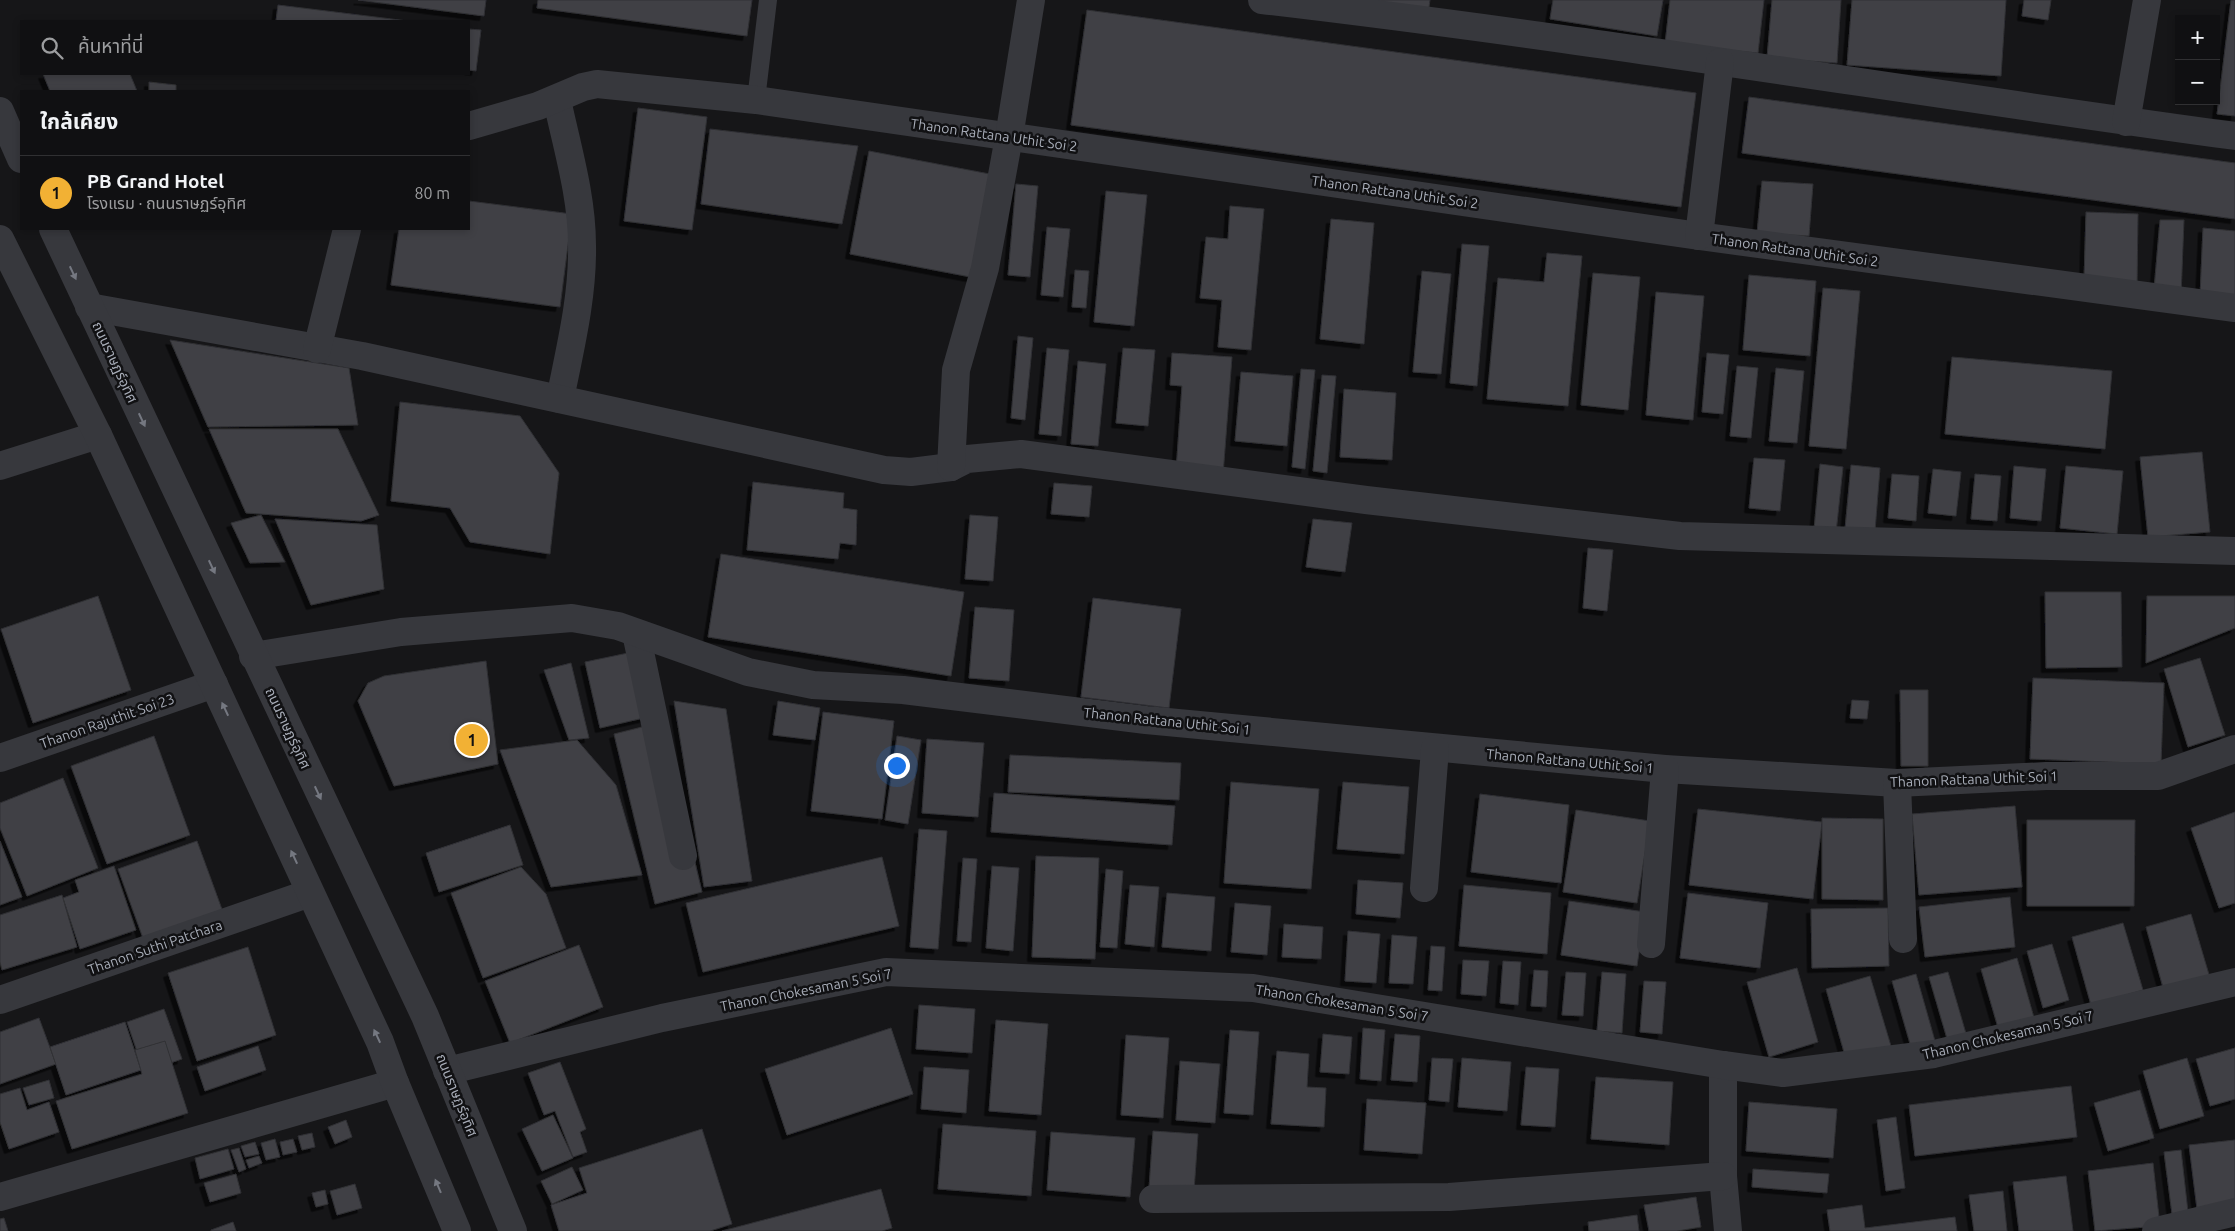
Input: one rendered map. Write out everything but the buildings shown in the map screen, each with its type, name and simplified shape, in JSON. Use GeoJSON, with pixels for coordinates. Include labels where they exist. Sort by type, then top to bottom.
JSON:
{"type":"FeatureCollection","features":[{"type":"Feature","properties":{"kind":"street"},"geometry":{"type":"LineString","coordinates":[[951,467],[956,370],[985,268],[1009,138],[1030,0]]}},
{"type":"Feature","properties":{"kind":"street"},"geometry":{"type":"LineString","coordinates":[[1262,0],[1357,11],[2126,122],[2235,136]]}},
{"type":"Feature","properties":{"kind":"street"},"geometry":{"type":"LineString","coordinates":[[2126,122],[2147,0]]}},
{"type":"Feature","properties":{"kind":"street"},"geometry":{"type":"LineString","coordinates":[[1699,236],[1720,62]]}},
{"type":"Feature","properties":{"kind":"street","name":"Thanon Rattana Uthit Soi 2"},"geometry":{"type":"LineString","coordinates":[[470,126],[557,100],[583,87],[597,84],[756,100],[1699,236],[2235,308]]}},
{"type":"Feature","properties":{"kind":"street"},"geometry":{"type":"LineString","coordinates":[[557,100],[576,189],[582,247],[575,321],[560,399]]}},
{"type":"Feature","properties":{"kind":"street"},"geometry":{"type":"LineString","coordinates":[[0,111],[20,158]]}},
{"type":"Feature","properties":{"kind":"street","name":"ถนนราษฏร์อุทิศ"},"geometry":{"type":"LineString","coordinates":[[52,230],[424,1016],[514,1231]]}},
{"type":"Feature","properties":{"kind":"street"},"geometry":{"type":"LineString","coordinates":[[317,349],[347,230]]}},
{"type":"Feature","properties":{"kind":"street"},"geometry":{"type":"LineString","coordinates":[[0,239],[6,266],[98,435],[380,1042],[394,1083],[457,1231]]}},
{"type":"Feature","properties":{"kind":"street"},"geometry":{"type":"LineString","coordinates":[[89,307],[362,356],[884,470],[911,472],[951,467],[968,459],[1021,454],[1366,500],[1680,536],[2235,551]]}},
{"type":"Feature","properties":{"kind":"street"},"geometry":{"type":"LineString","coordinates":[[0,466],[98,435]]}},
{"type":"Feature","properties":{"kind":"street","name":"Thanon Rattana Uthit Soi 1"},"geometry":{"type":"LineString","coordinates":[[253,656],[401,632],[572,618],[618,626],[748,672],[813,685],[903,690],[1146,720],[1435,749],[1665,769],[1897,783],[2046,776],[2158,776],[2235,749]]}},
{"type":"Feature","properties":{"kind":"street"},"geometry":{"type":"LineString","coordinates":[[636,633],[683,856]]}},
{"type":"Feature","properties":{"kind":"street","name":"Thanon Rajuthit Soi 23"},"geometry":{"type":"LineString","coordinates":[[0,758],[214,684]]}},
{"type":"Feature","properties":{"kind":"street"},"geometry":{"type":"LineString","coordinates":[[1424,888],[1435,749]]}},
{"type":"Feature","properties":{"kind":"street"},"geometry":{"type":"LineString","coordinates":[[1651,944],[1665,769]]}},
{"type":"Feature","properties":{"kind":"street"},"geometry":{"type":"LineString","coordinates":[[1897,783],[1903,939]]}},
{"type":"Feature","properties":{"kind":"street","name":"Thanon Suthi Patchara"},"geometry":{"type":"LineString","coordinates":[[0,1000],[310,893]]}},
{"type":"Feature","properties":{"kind":"street","name":"Thanon Chokesaman 5 Soi 7"},"geometry":{"type":"LineString","coordinates":[[447,1071],[662,1018],[886,972],[1253,988],[1723,1065],[1783,1073],[1934,1054],[2235,982]]}},
{"type":"Feature","properties":{"kind":"street"},"geometry":{"type":"LineString","coordinates":[[1723,1065],[1723,1176],[1728,1231]]}},
{"type":"Feature","properties":{"kind":"street"},"geometry":{"type":"LineString","coordinates":[[0,1197],[394,1083]]}},
{"type":"Feature","properties":{"kind":"street"},"geometry":{"type":"LineString","coordinates":[[1153,1199],[1449,1198],[1723,1176]]}},
{"type":"Feature","properties":{"kind":"street"},"geometry":{"type":"LineString","coordinates":[[2156,1231],[2235,1212]]}},
{"type":"Feature","properties":{"kind":"lane"},"geometry":{"type":"LineString","coordinates":[[756,100],[768,0]]}},
{"type":"Feature","properties":{"kind":"place","name":"PB Grand Hotel"},"geometry":{"type":"Point","coordinates":[472,740]}}]}
